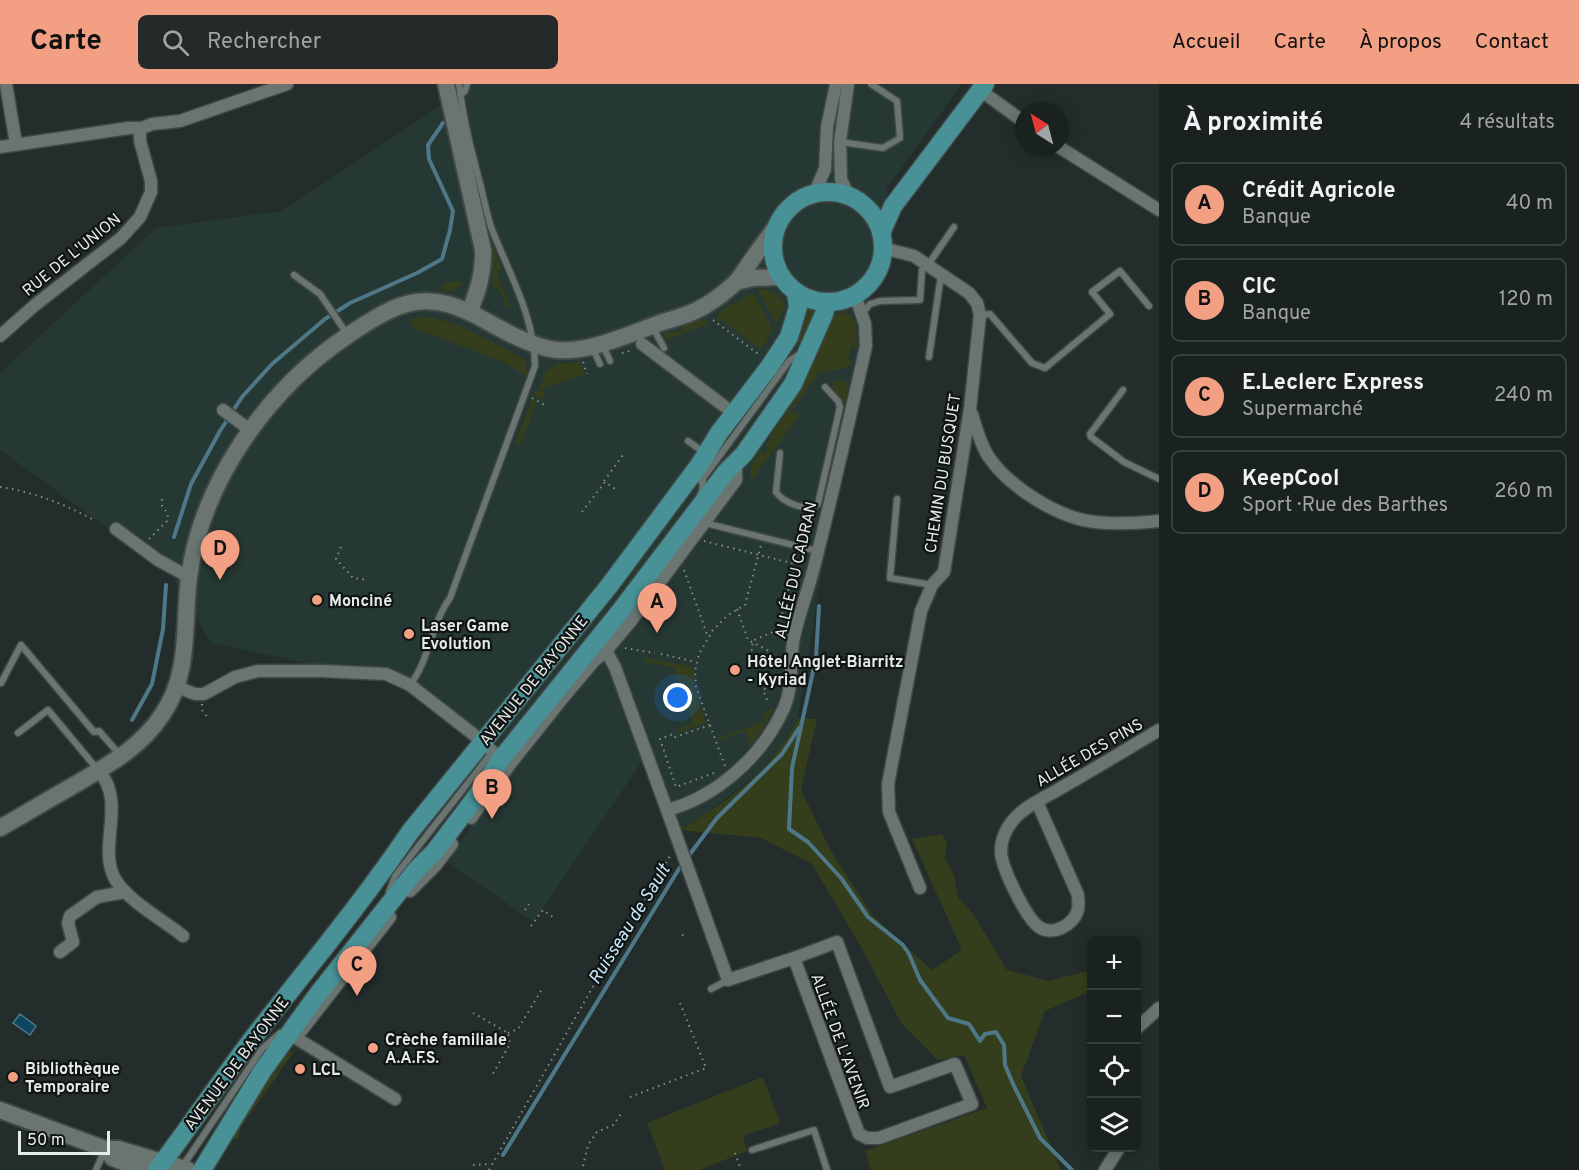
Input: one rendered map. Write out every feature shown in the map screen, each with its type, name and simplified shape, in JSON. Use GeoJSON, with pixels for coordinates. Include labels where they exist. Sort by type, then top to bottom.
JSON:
{"type":"FeatureCollection","features":[{"type":"Feature","properties":{"kind":"main road"},"geometry":{"type":"LineString","coordinates":[[979,86],[893,206],[882,240],[881,262],[875,275],[866,286],[855,295],[827,302],[810,299],[796,292],[782,277],[774,255],[773,241],[778,224],[788,209],[814,194],[830,192],[858,202],[886,201],[979,86]]}},
{"type":"Feature","properties":{"kind":"main road"},"geometry":{"type":"LineString","coordinates":[[858,202],[876,220],[882,240]]}},
{"type":"Feature","properties":{"kind":"main road","name":"AVENUE DE BAYONNE"},"geometry":{"type":"LineString","coordinates":[[202,1170],[263,1070],[269,1045],[416,870],[435,851],[473,801],[492,751],[789,337],[798,307],[796,292]]}},
{"type":"Feature","properties":{"kind":"main road","name":"AVENUE DE BAYONNE"},"geometry":{"type":"LineString","coordinates":[[160,1166],[255,1036],[387,866],[414,826],[492,751],[618,614],[736,461],[744,454],[793,384],[824,314],[827,302]]}},
{"type":"Feature","properties":{"kind":"street"},"geometry":{"type":"LineString","coordinates":[[6,84],[16,144]]}},
{"type":"Feature","properties":{"kind":"street"},"geometry":{"type":"LineString","coordinates":[[0,147],[180,121],[287,84]]}},
{"type":"Feature","properties":{"kind":"street"},"geometry":{"type":"LineString","coordinates":[[446,84],[483,250],[480,286],[470,311]]}},
{"type":"Feature","properties":{"kind":"street"},"geometry":{"type":"LineString","coordinates":[[848,84],[840,142],[841,179],[858,202]]}},
{"type":"Feature","properties":{"kind":"street"},"geometry":{"type":"LineString","coordinates":[[814,194],[825,169],[827,127],[837,86]]}},
{"type":"Feature","properties":{"kind":"street"},"geometry":{"type":"LineString","coordinates":[[979,86],[1015,115]]}},
{"type":"Feature","properties":{"kind":"street","name":"RUE DE L'UNION"},"geometry":{"type":"LineString","coordinates":[[0,336],[35,304],[121,238],[140,217],[151,192],[151,181],[140,141],[142,128]]}},
{"type":"Feature","properties":{"kind":"street"},"geometry":{"type":"LineString","coordinates":[[825,145],[840,142]]}},
{"type":"Feature","properties":{"kind":"street"},"geometry":{"type":"LineString","coordinates":[[1069,153],[1159,210]]}},
{"type":"Feature","properties":{"kind":"street"},"geometry":{"type":"LineString","coordinates":[[0,828],[121,756],[144,738],[161,717],[177,687],[185,652],[189,577],[200,531],[244,425],[326,351],[343,328],[420,300],[447,303],[470,311],[523,341],[535,345],[564,352],[597,345],[697,310],[736,282],[778,224]]}},
{"type":"Feature","properties":{"kind":"street"},"geometry":{"type":"LineString","coordinates":[[882,240],[914,256],[969,293],[977,303],[980,315]]}},
{"type":"Feature","properties":{"kind":"street"},"geometry":{"type":"LineString","coordinates":[[736,282],[752,278],[782,277]]}},
{"type":"Feature","properties":{"kind":"street","name":"ALLÉE DU CADRAN"},"geometry":{"type":"LineString","coordinates":[[667,810],[707,793],[726,780],[765,742],[784,708],[791,683],[794,639],[866,346],[865,324],[855,295]]}},
{"type":"Feature","properties":{"kind":"street","name":"CHEMIN DU BUSQUET"},"geometry":{"type":"LineString","coordinates":[[920,888],[888,812],[888,784],[921,610],[932,585],[944,572],[970,410],[980,315]]}},
{"type":"Feature","properties":{"kind":"street"},"geometry":{"type":"LineString","coordinates":[[642,344],[724,406]]}},
{"type":"Feature","properties":{"kind":"street"},"geometry":{"type":"LineString","coordinates":[[223,410],[244,425]]}},
{"type":"Feature","properties":{"kind":"street"},"geometry":{"type":"LineString","coordinates":[[970,410],[978,436],[994,464],[1040,502],[1056,511],[1094,522],[1159,521]]}},
{"type":"Feature","properties":{"kind":"street","name":"AVENUE DE BAYONNE"},"geometry":{"type":"LineString","coordinates":[[269,1045],[291,1044],[416,884],[441,857],[511,763],[595,660],[606,651],[631,621],[736,480],[736,461]]}},
{"type":"Feature","properties":{"kind":"street"},"geometry":{"type":"LineString","coordinates":[[116,528],[158,560],[189,577]]}},
{"type":"Feature","properties":{"kind":"street"},"geometry":{"type":"LineString","coordinates":[[606,651],[615,667],[728,980]]}},
{"type":"Feature","properties":{"kind":"street"},"geometry":{"type":"LineString","coordinates":[[177,687],[195,694],[204,694],[236,677],[258,671],[386,674],[411,685],[492,751]]}},
{"type":"Feature","properties":{"kind":"street","name":"ALLÉE DES PINS"},"geometry":{"type":"LineString","coordinates":[[1036,802],[1078,896],[1079,907],[1075,919],[1064,927],[1052,931],[1040,928],[1030,917],[1003,863],[1001,850],[1005,832],[1016,817],[1036,802],[1159,730]]}},
{"type":"Feature","properties":{"kind":"street"},"geometry":{"type":"LineString","coordinates":[[99,771],[109,787],[112,808],[110,862],[114,878],[125,892],[183,936]]}},
{"type":"Feature","properties":{"kind":"street"},"geometry":{"type":"LineString","coordinates":[[60,952],[73,942],[68,923],[70,916],[97,897],[125,892]]}},
{"type":"Feature","properties":{"kind":"street","name":"ALLÉE DE L'AVENIR"},"geometry":{"type":"LineString","coordinates":[[728,980],[837,942],[890,1087],[955,1064],[972,1104],[879,1138],[867,1138],[859,1134],[794,958]]}},
{"type":"Feature","properties":{"kind":"street"},"geometry":{"type":"LineString","coordinates":[[1141,1025],[1159,1008]]}},
{"type":"Feature","properties":{"kind":"street"},"geometry":{"type":"LineString","coordinates":[[296,1038],[395,1099]]}},
{"type":"Feature","properties":{"kind":"street"},"geometry":{"type":"LineString","coordinates":[[0,1110],[105,1149],[118,1149],[160,1166],[183,1169]]}},
{"type":"Feature","properties":{"kind":"street"},"geometry":{"type":"LineString","coordinates":[[105,1149],[113,1158],[142,1170]]}},
{"type":"Feature","properties":{"kind":"street"},"geometry":{"type":"LineString","coordinates":[[1105,1170],[1116,1152]]}},
{"type":"Feature","properties":{"kind":"lane"},"geometry":{"type":"LineString","coordinates":[[411,685],[418,675],[442,609],[450,598],[535,366],[535,345],[524,308],[490,224],[474,164],[459,84]]}},
{"type":"Feature","properties":{"kind":"lane"},"geometry":{"type":"LineString","coordinates":[[461,96],[467,84]]}},
{"type":"Feature","properties":{"kind":"lane"},"geometry":{"type":"LineString","coordinates":[[840,142],[883,148],[900,138],[897,101],[871,84]]}},
{"type":"Feature","properties":{"kind":"lane"},"geometry":{"type":"LineString","coordinates":[[862,314],[870,304],[880,301],[920,300],[922,270],[954,227]]}},
{"type":"Feature","properties":{"kind":"lane"},"geometry":{"type":"LineString","coordinates":[[980,315],[990,314],[1032,363],[1045,368],[1110,314],[1092,292],[1120,272],[1149,306]]}},
{"type":"Feature","properties":{"kind":"lane"},"geometry":{"type":"LineString","coordinates":[[929,357],[941,274]]}},
{"type":"Feature","properties":{"kind":"lane"},"geometry":{"type":"LineString","coordinates":[[294,275],[320,294],[343,328]]}},
{"type":"Feature","properties":{"kind":"lane"},"geometry":{"type":"LineString","coordinates":[[652,326],[664,348]]}},
{"type":"Feature","properties":{"kind":"lane"},"geometry":{"type":"LineString","coordinates":[[789,337],[789,361]]}},
{"type":"Feature","properties":{"kind":"lane"},"geometry":{"type":"LineString","coordinates":[[597,345],[610,361]]}},
{"type":"Feature","properties":{"kind":"lane"},"geometry":{"type":"LineString","coordinates":[[597,345],[600,364]]}},
{"type":"Feature","properties":{"kind":"lane"},"geometry":{"type":"LineString","coordinates":[[492,751],[502,748],[647,566],[702,492],[703,481],[789,361],[807,350]]}},
{"type":"Feature","properties":{"kind":"lane"},"geometry":{"type":"LineString","coordinates":[[780,453],[776,492],[786,502],[811,508],[818,504],[840,407],[838,401],[825,387]]}},
{"type":"Feature","properties":{"kind":"lane"},"geometry":{"type":"LineString","coordinates":[[1123,390],[1090,434],[1091,437],[1124,462],[1159,479]]}},
{"type":"Feature","properties":{"kind":"lane"},"geometry":{"type":"LineString","coordinates":[[688,441],[706,454]]}},
{"type":"Feature","properties":{"kind":"lane"},"geometry":{"type":"LineString","coordinates":[[183,1169],[269,1045],[283,1031],[385,899],[395,876],[492,751],[494,738],[610,595],[696,482],[703,481]]}},
{"type":"Feature","properties":{"kind":"lane"},"geometry":{"type":"LineString","coordinates":[[897,499],[890,578],[932,585]]}},
{"type":"Feature","properties":{"kind":"lane"},"geometry":{"type":"LineString","coordinates":[[704,523],[817,550]]}},
{"type":"Feature","properties":{"kind":"lane"},"geometry":{"type":"LineString","coordinates":[[1,683],[21,645],[94,732],[99,731],[121,756]]}},
{"type":"Feature","properties":{"kind":"lane"},"geometry":{"type":"LineString","coordinates":[[18,733],[48,710],[99,771]]}},
{"type":"Feature","properties":{"kind":"lane"},"geometry":{"type":"LineString","coordinates":[[268,1028],[386,879],[395,876]]}},
{"type":"Feature","properties":{"kind":"lane"},"geometry":{"type":"LineString","coordinates":[[711,989],[728,980]]}},
{"type":"Feature","properties":{"kind":"lane"},"geometry":{"type":"LineString","coordinates":[[752,1150],[814,1130],[827,1170]]}},
{"type":"Feature","properties":{"kind":"lane"},"geometry":{"type":"LineString","coordinates":[[96,1170],[105,1149]]}},
{"type":"Feature","properties":{"kind":"path"},"geometry":{"type":"LineString","coordinates":[[713,320],[761,356]]}},
{"type":"Feature","properties":{"kind":"path"},"geometry":{"type":"LineString","coordinates":[[582,360],[587,374]]}},
{"type":"Feature","properties":{"kind":"path"},"geometry":{"type":"LineString","coordinates":[[532,398],[546,406]]}},
{"type":"Feature","properties":{"kind":"path"},"geometry":{"type":"LineString","coordinates":[[582,512],[623,455]]}},
{"type":"Feature","properties":{"kind":"path"},"geometry":{"type":"LineString","coordinates":[[604,481],[618,491]]}},
{"type":"Feature","properties":{"kind":"path"},"geometry":{"type":"LineString","coordinates":[[0,487],[18,489],[58,501],[94,520]]}},
{"type":"Feature","properties":{"kind":"path"},"geometry":{"type":"LineString","coordinates":[[148,540],[166,521],[168,514],[162,506],[162,495]]}},
{"type":"Feature","properties":{"kind":"path"},"geometry":{"type":"LineString","coordinates":[[726,768],[696,687],[696,662],[708,637],[721,622],[745,605],[762,538]]}},
{"type":"Feature","properties":{"kind":"path"},"geometry":{"type":"LineString","coordinates":[[704,541],[759,553],[795,564],[778,630],[754,640],[751,648],[766,688],[763,690],[769,704]]}},
{"type":"Feature","properties":{"kind":"path"},"geometry":{"type":"LineString","coordinates":[[341,547],[336,559],[353,578],[368,580]]}},
{"type":"Feature","properties":{"kind":"path"},"geometry":{"type":"LineString","coordinates":[[684,570],[708,637]]}},
{"type":"Feature","properties":{"kind":"path"},"geometry":{"type":"LineString","coordinates":[[737,609],[748,640],[769,651]]}},
{"type":"Feature","properties":{"kind":"path"},"geometry":{"type":"LineString","coordinates":[[626,648],[655,653]]}},
{"type":"Feature","properties":{"kind":"path"},"geometry":{"type":"LineString","coordinates":[[661,654],[696,662]]}},
{"type":"Feature","properties":{"kind":"path"},"geometry":{"type":"LineString","coordinates":[[202,702],[202,710],[208,718]]}},
{"type":"Feature","properties":{"kind":"path"},"geometry":{"type":"LineString","coordinates":[[710,725],[675,737],[674,734],[660,739],[676,787],[716,772]]}},
{"type":"Feature","properties":{"kind":"path"},"geometry":{"type":"LineString","coordinates":[[489,1170],[490,1164],[670,855],[669,849]]}},
{"type":"Feature","properties":{"kind":"path"},"geometry":{"type":"LineString","coordinates":[[525,910],[529,904]]}},
{"type":"Feature","properties":{"kind":"path"},"geometry":{"type":"LineString","coordinates":[[531,926],[543,910],[555,917]]}},
{"type":"Feature","properties":{"kind":"path"},"geometry":{"type":"LineString","coordinates":[[682,935],[688,936]]}},
{"type":"Feature","properties":{"kind":"path"},"geometry":{"type":"LineString","coordinates":[[508,1033],[518,1029],[542,989]]}},
{"type":"Feature","properties":{"kind":"path"},"geometry":{"type":"LineString","coordinates":[[630,1097],[706,1068],[680,1003]]}},
{"type":"Feature","properties":{"kind":"path"},"geometry":{"type":"LineString","coordinates":[[473,1013],[508,1033],[510,1044],[491,1077]]}},
{"type":"Feature","properties":{"kind":"path"},"geometry":{"type":"LineString","coordinates":[[583,1166],[588,1145],[597,1132],[613,1125],[623,1111]]}},
{"type":"Feature","properties":{"kind":"path"},"geometry":{"type":"LineString","coordinates":[[735,1153],[741,1170]]}},
{"type":"Feature","properties":{"kind":"path"},"geometry":{"type":"LineString","coordinates":[[473,1165],[490,1164]]}},
{"type":"Feature","properties":{"kind":"shaded area"},"geometry":{"type":"Polygon","coordinates":[[[436,84],[962,84],[887,188],[885,219],[798,718],[779,750],[756,775],[707,813],[680,830],[649,751],[534,922],[445,861],[514,771],[410,685],[211,643],[171,574],[0,450],[0,373],[156,228],[281,211],[442,104],[436,84]]]}},
{"type":"Feature","properties":{"kind":"green space"},"geometry":{"type":"Polygon","coordinates":[[[490,238],[502,269],[496,272],[510,305],[514,309],[506,306],[499,290],[492,285],[493,268],[487,239],[490,238]]]}},
{"type":"Feature","properties":{"kind":"green space"},"geometry":{"type":"Polygon","coordinates":[[[458,281],[464,284],[451,292],[442,291],[443,284],[458,281]]]}},
{"type":"Feature","properties":{"kind":"green space"},"geometry":{"type":"Polygon","coordinates":[[[765,289],[779,295],[785,304],[777,324],[758,290],[765,289]]]}},
{"type":"Feature","properties":{"kind":"green space"},"geometry":{"type":"Polygon","coordinates":[[[753,292],[773,329],[761,350],[722,320],[718,322],[717,319],[719,312],[753,292]]]}},
{"type":"Feature","properties":{"kind":"green space"},"geometry":{"type":"Polygon","coordinates":[[[803,308],[818,312],[800,347],[798,344],[803,308]]]}},
{"type":"Feature","properties":{"kind":"green space"},"geometry":{"type":"Polygon","coordinates":[[[841,312],[851,315],[856,325],[857,347],[851,346],[848,360],[854,363],[840,369],[819,373],[791,411],[799,416],[751,481],[751,465],[760,452],[764,454],[769,447],[766,445],[771,439],[769,437],[795,402],[789,398],[831,318],[841,312]]]}},
{"type":"Feature","properties":{"kind":"green space"},"geometry":{"type":"Polygon","coordinates":[[[417,317],[446,321],[487,339],[527,360],[525,369],[528,370],[527,374],[524,375],[506,363],[414,328],[409,320],[417,317]]]}},
{"type":"Feature","properties":{"kind":"green space"},"geometry":{"type":"Polygon","coordinates":[[[703,319],[710,323],[666,340],[664,333],[683,330],[682,327],[703,319]]]}},
{"type":"Feature","properties":{"kind":"green space"},"geometry":{"type":"Polygon","coordinates":[[[580,362],[585,374],[544,388],[542,391],[546,394],[542,399],[533,396],[534,392],[539,390],[546,371],[558,364],[580,362]]]}},
{"type":"Feature","properties":{"kind":"green space"},"geometry":{"type":"Polygon","coordinates":[[[840,380],[849,383],[844,407],[832,386],[840,380]]]}},
{"type":"Feature","properties":{"kind":"green space"},"geometry":{"type":"Polygon","coordinates":[[[532,399],[537,402],[521,443],[516,445],[515,443],[532,399]]]}},
{"type":"Feature","properties":{"kind":"green space"},"geometry":{"type":"Polygon","coordinates":[[[646,658],[694,667],[693,684],[706,723],[677,733],[676,730],[693,723],[674,667],[643,662],[646,658]]]}},
{"type":"Feature","properties":{"kind":"green space"},"geometry":{"type":"Polygon","coordinates":[[[774,708],[751,745],[745,731],[719,740],[718,738],[765,721],[762,713],[774,708]]]}},
{"type":"Feature","properties":{"kind":"green space"},"geometry":{"type":"Polygon","coordinates":[[[798,718],[817,719],[801,790],[831,851],[873,916],[932,970],[962,950],[912,839],[942,834],[947,842],[945,858],[954,875],[958,897],[974,915],[1007,970],[1049,981],[1087,971],[1087,993],[1045,1011],[1021,1076],[1061,1170],[871,1170],[865,1151],[987,1108],[964,1055],[938,1060],[901,1023],[865,954],[812,864],[761,838],[680,830],[745,785],[784,743],[798,718]]]}},
{"type":"Feature","properties":{"kind":"green space"},"geometry":{"type":"Polygon","coordinates":[[[296,1049],[241,1127],[238,1139],[230,1139],[282,1056],[296,1049]]]}},
{"type":"Feature","properties":{"kind":"green space"},"geometry":{"type":"Polygon","coordinates":[[[763,1077],[780,1123],[743,1136],[747,1151],[699,1170],[665,1170],[647,1123],[763,1077]]]}},
{"type":"Feature","properties":{"kind":"water"},"geometry":{"type":"Polygon","coordinates":[[[20,1014],[36,1026],[30,1035],[13,1023],[20,1014]]]}},
{"type":"Feature","properties":{"kind":"waterway"},"geometry":{"type":"LineString","coordinates":[[174,537],[191,484],[220,431],[242,397],[272,364],[325,319],[350,303],[417,273],[442,259],[453,211],[429,159],[428,145],[443,123]]}},
{"type":"Feature","properties":{"kind":"waterway"},"geometry":{"type":"LineString","coordinates":[[132,720],[152,684],[163,629],[166,585]]}},
{"type":"Feature","properties":{"kind":"waterway"},"geometry":{"type":"LineString","coordinates":[[819,606],[816,658],[792,768],[789,829],[808,842],[841,878],[868,917],[903,945],[920,980],[948,1018],[969,1024],[980,1041],[985,1034],[996,1032],[1004,1045],[1005,1065],[1040,1138],[1072,1170]]}},
{"type":"Feature","properties":{"kind":"waterway","name":"Ruisseau de Sault"},"geometry":{"type":"LineString","coordinates":[[687,858],[717,818],[782,754],[799,728]]}},
{"type":"Feature","properties":{"kind":"waterway","name":"Ruisseau de Sault"},"geometry":{"type":"LineString","coordinates":[[503,1155],[682,864]]}},
{"type":"Feature","properties":{"kind":"place","name":"KeepCool"},"geometry":{"type":"Point","coordinates":[220,580]}},
{"type":"Feature","properties":{"kind":"place","name":"Monciné"},"geometry":{"type":"Point","coordinates":[317,600]}},
{"type":"Feature","properties":{"kind":"place","name":"Crédit Agricole"},"geometry":{"type":"Point","coordinates":[657,633]}},
{"type":"Feature","properties":{"kind":"place","name":"Laser Game Evolution"},"geometry":{"type":"Point","coordinates":[409,634]}},
{"type":"Feature","properties":{"kind":"place","name":"Hôtel Anglet-Biarritz - Kyriad"},"geometry":{"type":"Point","coordinates":[735,670]}},
{"type":"Feature","properties":{"kind":"place","name":"CIC"},"geometry":{"type":"Point","coordinates":[492,819]}},
{"type":"Feature","properties":{"kind":"place","name":"E.Leclerc Express"},"geometry":{"type":"Point","coordinates":[357,996]}},
{"type":"Feature","properties":{"kind":"place","name":"Crèche familiale A.A.F.S."},"geometry":{"type":"Point","coordinates":[373,1048]}},
{"type":"Feature","properties":{"kind":"place","name":"LCL"},"geometry":{"type":"Point","coordinates":[300,1069]}},
{"type":"Feature","properties":{"kind":"place","name":"Bibliothèque Temporaire"},"geometry":{"type":"Point","coordinates":[13,1077]}}]}
